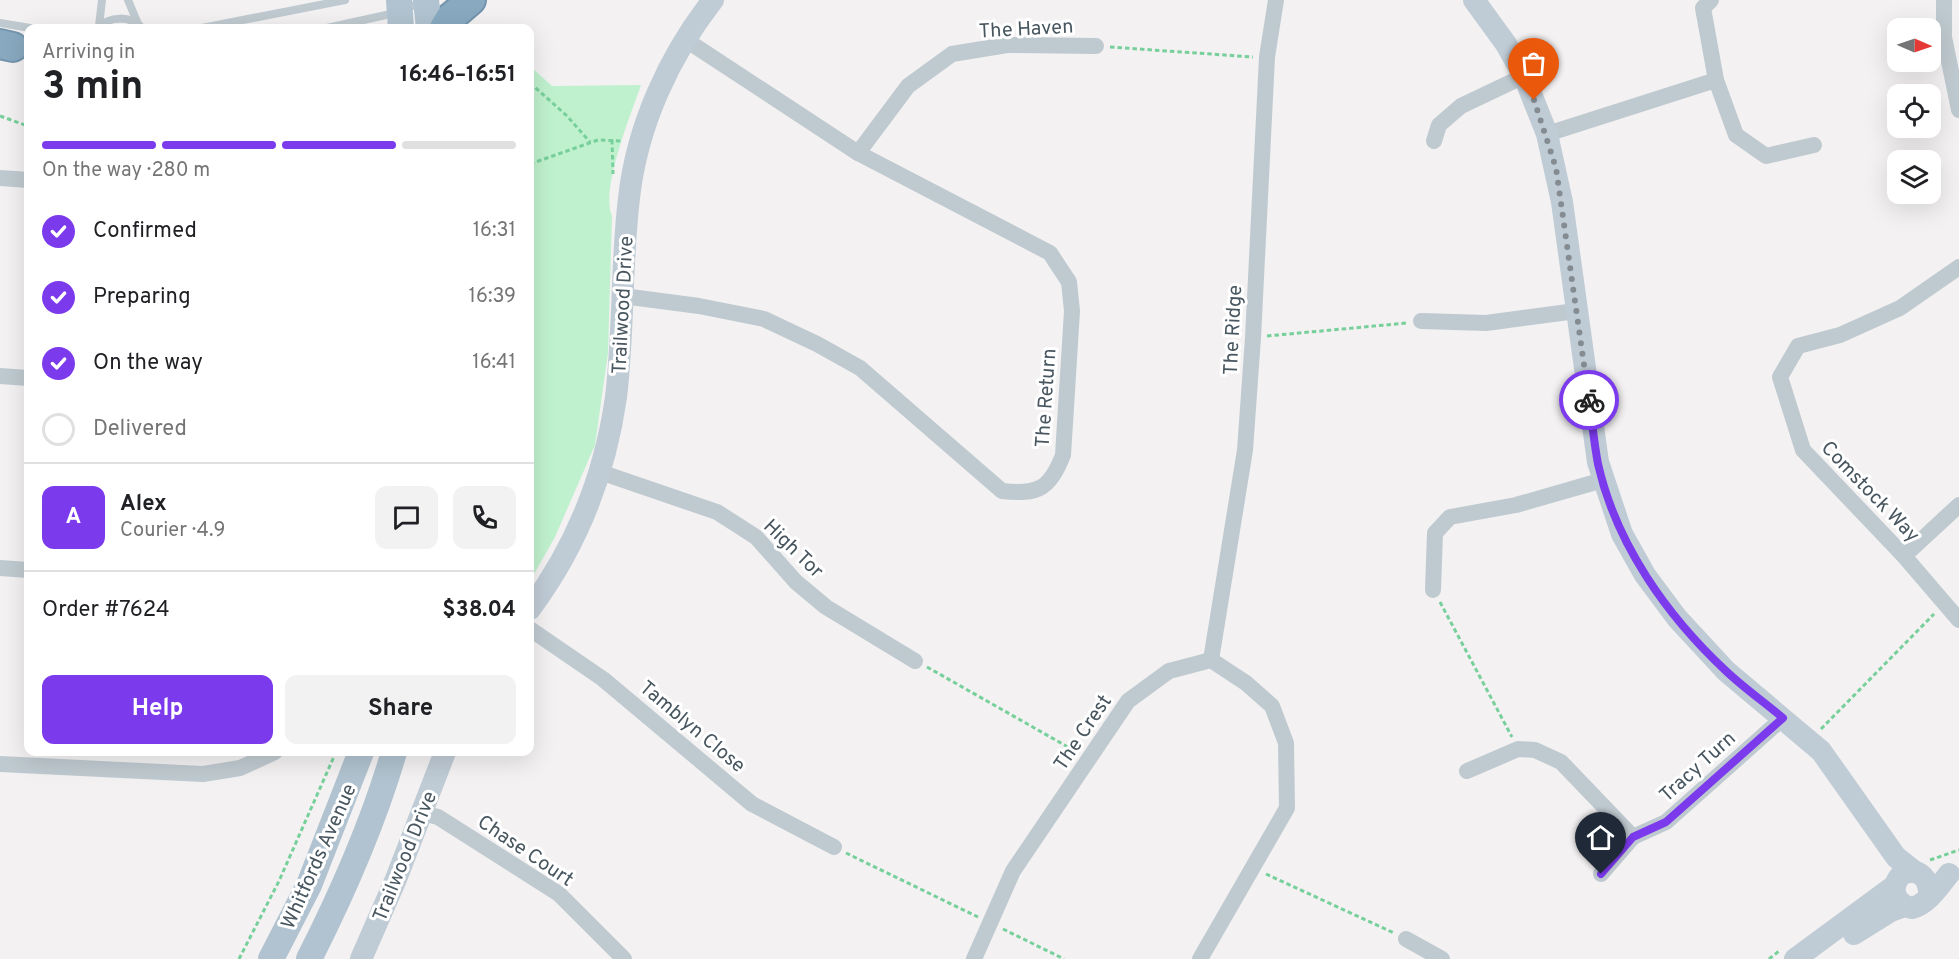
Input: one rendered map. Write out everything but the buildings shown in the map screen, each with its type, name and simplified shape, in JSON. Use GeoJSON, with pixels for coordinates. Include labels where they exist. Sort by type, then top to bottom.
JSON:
{"type":"FeatureCollection","features":[{"type":"Feature","properties":{"kind":"highway"},"geometry":{"type":"LineString","coordinates":[[446,24],[471,0]]}},
{"type":"Feature","properties":{"kind":"main road"},"geometry":{"type":"LineString","coordinates":[[407,6],[423,24]]}},
{"type":"Feature","properties":{"kind":"main road","name":"Whitfords Avenue"},"geometry":{"type":"LineString","coordinates":[[271,959],[309,885],[359,756]]}},
{"type":"Feature","properties":{"kind":"main road","name":"Whitfords Avenue"},"geometry":{"type":"LineString","coordinates":[[309,959],[341,896],[361,849],[393,756]]}},
{"type":"Feature","properties":{"kind":"street","name":"Trailwood Drive"},"geometry":{"type":"LineString","coordinates":[[534,603],[562,561],[600,472],[616,398],[629,197],[639,146],[657,95],[676,55],[713,0]]}},
{"type":"Feature","properties":{"kind":"street","name":"The Ridge"},"geometry":{"type":"LineString","coordinates":[[1211,660],[1245,450],[1267,57],[1276,0]]}},
{"type":"Feature","properties":{"kind":"street"},"geometry":{"type":"LineString","coordinates":[[1474,0],[1506,44],[1524,76],[1547,134],[1562,201],[1598,462],[1622,534],[1645,574],[1677,618],[1726,671],[1821,751],[1909,878],[1919,906],[1905,906],[1891,911],[1814,959]]}},
{"type":"Feature","properties":{"kind":"street"},"geometry":{"type":"LineString","coordinates":[[1711,0],[1703,8],[1716,80],[1736,135],[1766,156],[1814,145]]}},
{"type":"Feature","properties":{"kind":"street"},"geometry":{"type":"LineString","coordinates":[[1944,0],[1944,37],[1959,110]]}},
{"type":"Feature","properties":{"kind":"street","name":"The Return"},"geometry":{"type":"LineString","coordinates":[[623,296],[699,306],[764,319],[817,344],[860,368],[1002,491],[1029,494],[1055,476],[1063,455],[1072,311],[1069,282],[1050,253],[858,153],[686,40]]}},
{"type":"Feature","properties":{"kind":"street","name":"The Haven"},"geometry":{"type":"LineString","coordinates":[[858,153],[908,86],[952,54],[1007,45],[1096,46]]}},
{"type":"Feature","properties":{"kind":"street"},"geometry":{"type":"LineString","coordinates":[[1434,141],[1439,124],[1461,106],[1524,76]]}},
{"type":"Feature","properties":{"kind":"street"},"geometry":{"type":"LineString","coordinates":[[1547,134],[1716,80]]}},
{"type":"Feature","properties":{"kind":"street"},"geometry":{"type":"LineString","coordinates":[[0,178],[24,180]]}},
{"type":"Feature","properties":{"kind":"street","name":"Comstock Way"},"geometry":{"type":"LineString","coordinates":[[1959,267],[1900,308],[1840,335],[1798,346],[1780,377],[1803,450],[1904,556],[1959,620]]}},
{"type":"Feature","properties":{"kind":"street"},"geometry":{"type":"LineString","coordinates":[[1421,321],[1486,323],[1576,311]]}},
{"type":"Feature","properties":{"kind":"street"},"geometry":{"type":"LineString","coordinates":[[0,376],[24,378]]}},
{"type":"Feature","properties":{"kind":"street","name":"High Tor"},"geometry":{"type":"LineString","coordinates":[[600,472],[717,512],[756,537],[796,582],[826,607],[915,661]]}},
{"type":"Feature","properties":{"kind":"street"},"geometry":{"type":"LineString","coordinates":[[1433,590],[1435,533],[1450,518],[1516,505],[1603,480]]}},
{"type":"Feature","properties":{"kind":"street"},"geometry":{"type":"LineString","coordinates":[[1904,556],[1959,505]]}},
{"type":"Feature","properties":{"kind":"street"},"geometry":{"type":"LineString","coordinates":[[0,568],[24,570]]}},
{"type":"Feature","properties":{"kind":"street","name":"Tamblyn Close"},"geometry":{"type":"LineString","coordinates":[[534,632],[603,679],[752,804],[834,847]]}},
{"type":"Feature","properties":{"kind":"street"},"geometry":{"type":"LineString","coordinates":[[1200,959],[1287,808],[1286,742],[1272,706],[1246,683],[1211,660]]}},
{"type":"Feature","properties":{"kind":"street","name":"The Crest"},"geometry":{"type":"LineString","coordinates":[[974,959],[1013,871],[1128,701],[1169,671],[1211,660]]}},
{"type":"Feature","properties":{"kind":"street","name":"Tracy Turn"},"geometry":{"type":"LineString","coordinates":[[1601,874],[1633,837],[1666,822],[1783,718]]}},
{"type":"Feature","properties":{"kind":"street"},"geometry":{"type":"LineString","coordinates":[[1467,771],[1518,749],[1534,750],[1561,762],[1633,837]]}},
{"type":"Feature","properties":{"kind":"street"},"geometry":{"type":"LineString","coordinates":[[0,764],[203,774],[240,768],[266,756]]}},
{"type":"Feature","properties":{"kind":"street","name":"Trailwood Drive"},"geometry":{"type":"LineString","coordinates":[[361,959],[443,756]]}},
{"type":"Feature","properties":{"kind":"street","name":"Chase Court"},"geometry":{"type":"LineString","coordinates":[[422,813],[438,818],[559,894],[624,959]]}},
{"type":"Feature","properties":{"kind":"street"},"geometry":{"type":"LineString","coordinates":[[1795,959],[1909,878],[1954,872]]}},
{"type":"Feature","properties":{"kind":"street"},"geometry":{"type":"LineString","coordinates":[[1406,939],[1442,959]]}},
{"type":"Feature","properties":{"kind":"lane"},"geometry":{"type":"LineString","coordinates":[[98,24],[102,0]]}},
{"type":"Feature","properties":{"kind":"lane"},"geometry":{"type":"LineString","coordinates":[[128,0],[139,24]]}},
{"type":"Feature","properties":{"kind":"lane"},"geometry":{"type":"LineString","coordinates":[[222,24],[345,0]]}},
{"type":"Feature","properties":{"kind":"lane"},"geometry":{"type":"LineString","coordinates":[[342,24],[407,6]]}},
{"type":"Feature","properties":{"kind":"lane"},"geometry":{"type":"LineString","coordinates":[[105,24],[118,18],[134,24]]}},
{"type":"Feature","properties":{"kind":"path"},"geometry":{"type":"LineString","coordinates":[[1096,46],[1267,57]]}},
{"type":"Feature","properties":{"kind":"path"},"geometry":{"type":"LineString","coordinates":[[534,87],[567,116],[590,142]]}},
{"type":"Feature","properties":{"kind":"path"},"geometry":{"type":"LineString","coordinates":[[0,116],[24,125]]}},
{"type":"Feature","properties":{"kind":"path"},"geometry":{"type":"LineString","coordinates":[[534,163],[590,142],[626,139]]}},
{"type":"Feature","properties":{"kind":"path"},"geometry":{"type":"LineString","coordinates":[[612,140],[613,183]]}},
{"type":"Feature","properties":{"kind":"path"},"geometry":{"type":"LineString","coordinates":[[1253,338],[1421,321]]}},
{"type":"Feature","properties":{"kind":"path"},"geometry":{"type":"LineString","coordinates":[[1433,590],[1518,749]]}},
{"type":"Feature","properties":{"kind":"path"},"geometry":{"type":"LineString","coordinates":[[1820,730],[1945,603]]}},
{"type":"Feature","properties":{"kind":"path"},"geometry":{"type":"LineString","coordinates":[[915,661],[1089,759]]}},
{"type":"Feature","properties":{"kind":"path"},"geometry":{"type":"LineString","coordinates":[[1813,723],[1826,735]]}},
{"type":"Feature","properties":{"kind":"path"},"geometry":{"type":"LineString","coordinates":[[239,959],[279,881],[334,756]]}},
{"type":"Feature","properties":{"kind":"path"},"geometry":{"type":"LineString","coordinates":[[834,847],[1064,959]]}},
{"type":"Feature","properties":{"kind":"path"},"geometry":{"type":"LineString","coordinates":[[1254,868],[1406,939]]}},
{"type":"Feature","properties":{"kind":"green space"},"geometry":{"type":"Polygon","coordinates":[[[534,70],[552,86],[641,85],[618,152],[610,189],[609,204],[612,216],[608,353],[595,445],[555,537],[534,574],[534,70]]]}},
{"type":"Feature","properties":{"kind":"way so far"},"geometry":{"type":"LineString","coordinates":[[1534,100],[1547,134],[1556,168],[1589,400]]}},
{"type":"Feature","properties":{"kind":"route"},"geometry":{"type":"LineString","coordinates":[[1589,400],[1598,462],[1603,480],[1622,534],[1645,574],[1677,618],[1726,671],[1783,718],[1666,822],[1633,837],[1601,874]]}}]}
